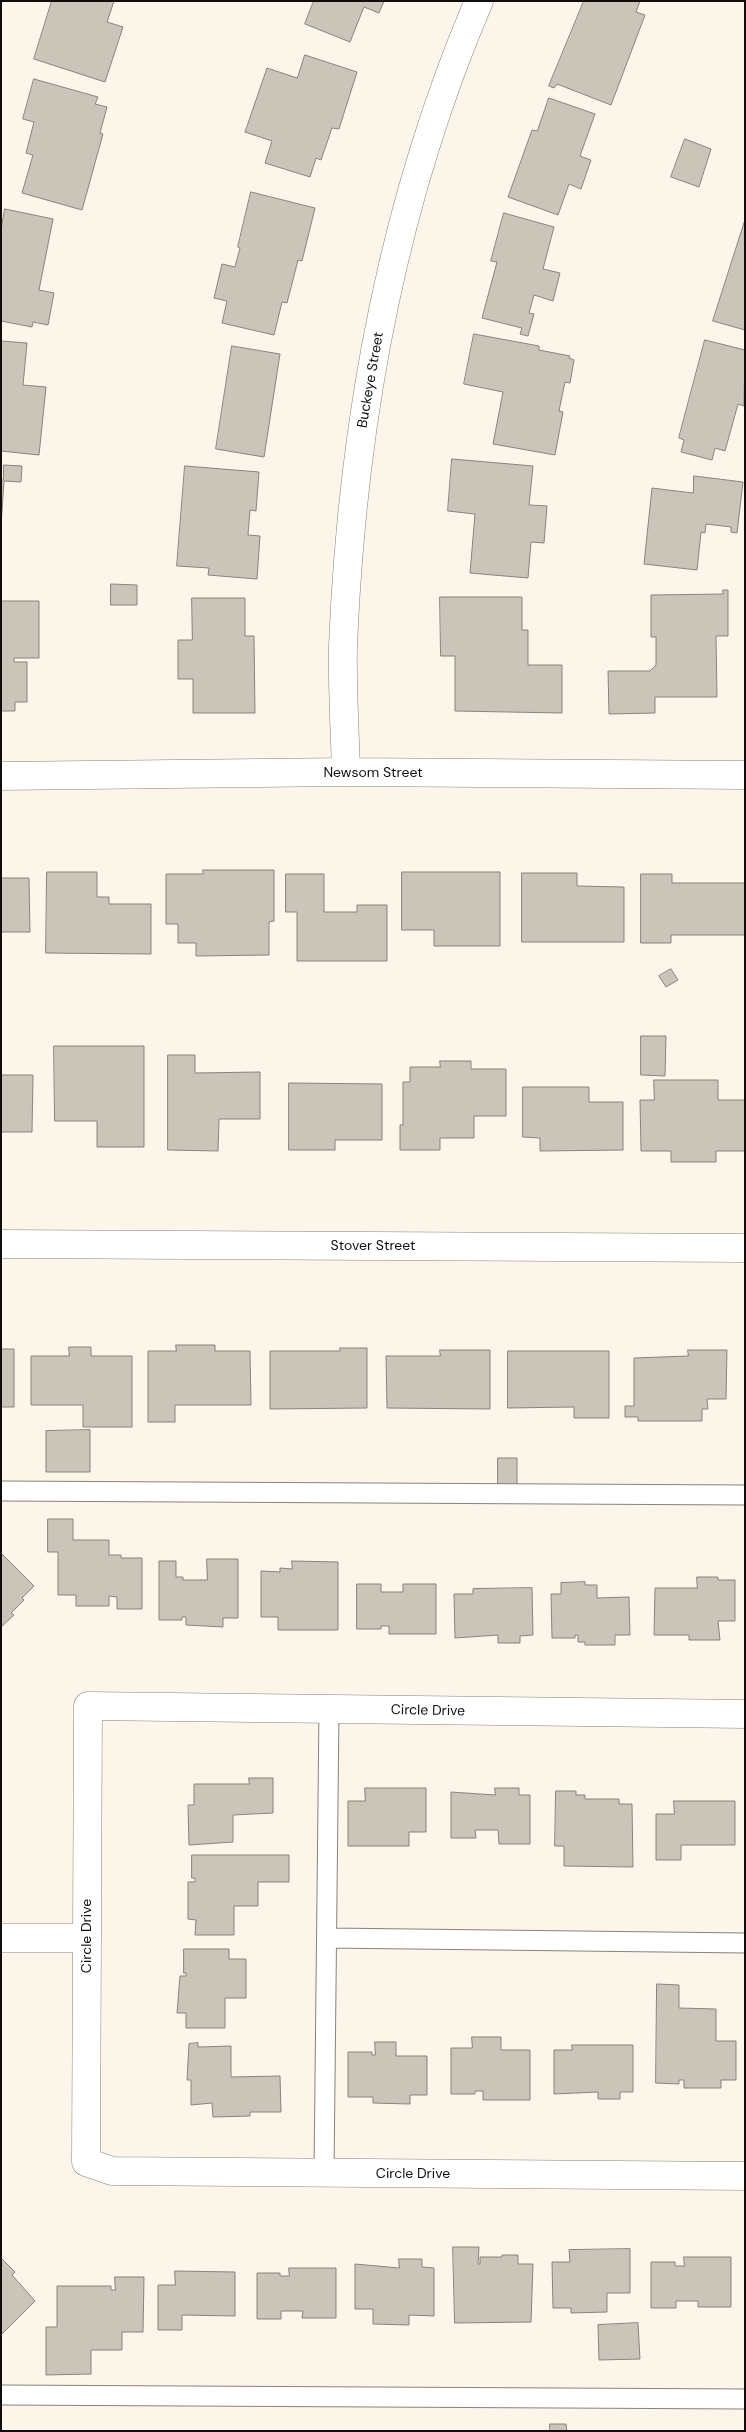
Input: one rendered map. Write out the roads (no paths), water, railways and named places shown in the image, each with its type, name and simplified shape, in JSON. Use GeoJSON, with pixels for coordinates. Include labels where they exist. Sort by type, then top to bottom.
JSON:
{"type":"FeatureCollection","features":[{"type":"Feature","properties":{"kind":"street","name":"Buckeye Street"},"geometry":{"type":"LineString","coordinates":[[346,772],[344,638],[350,523],[366,399],[390,277],[422,156],[463,37],[479,1]]}},
{"type":"Feature","properties":{"kind":"street","name":"Newsom Street"},"geometry":{"type":"LineString","coordinates":[[1,776],[346,772],[745,775]]}},
{"type":"Feature","properties":{"kind":"street","name":"Stover Street"},"geometry":{"type":"LineString","coordinates":[[1,1244],[745,1248]]}},
{"type":"Feature","properties":{"kind":"street","name":"Circle Drive"},"geometry":{"type":"LineString","coordinates":[[745,1714],[88,1706],[86,2162],[112,2171],[745,2176]]}},
{"type":"Feature","properties":{"kind":"street"},"geometry":{"type":"LineString","coordinates":[[1,1938],[87,1938]]}},
{"type":"Feature","properties":{"kind":"lane"},"geometry":{"type":"LineString","coordinates":[[1,1491],[745,1495]]}},
{"type":"Feature","properties":{"kind":"lane"},"geometry":{"type":"LineString","coordinates":[[324,2173],[329,1709]]}},
{"type":"Feature","properties":{"kind":"lane"},"geometry":{"type":"LineString","coordinates":[[328,1938],[745,1943]]}},
{"type":"Feature","properties":{"kind":"lane"},"geometry":{"type":"LineString","coordinates":[[1,2395],[745,2399]]}}]}
